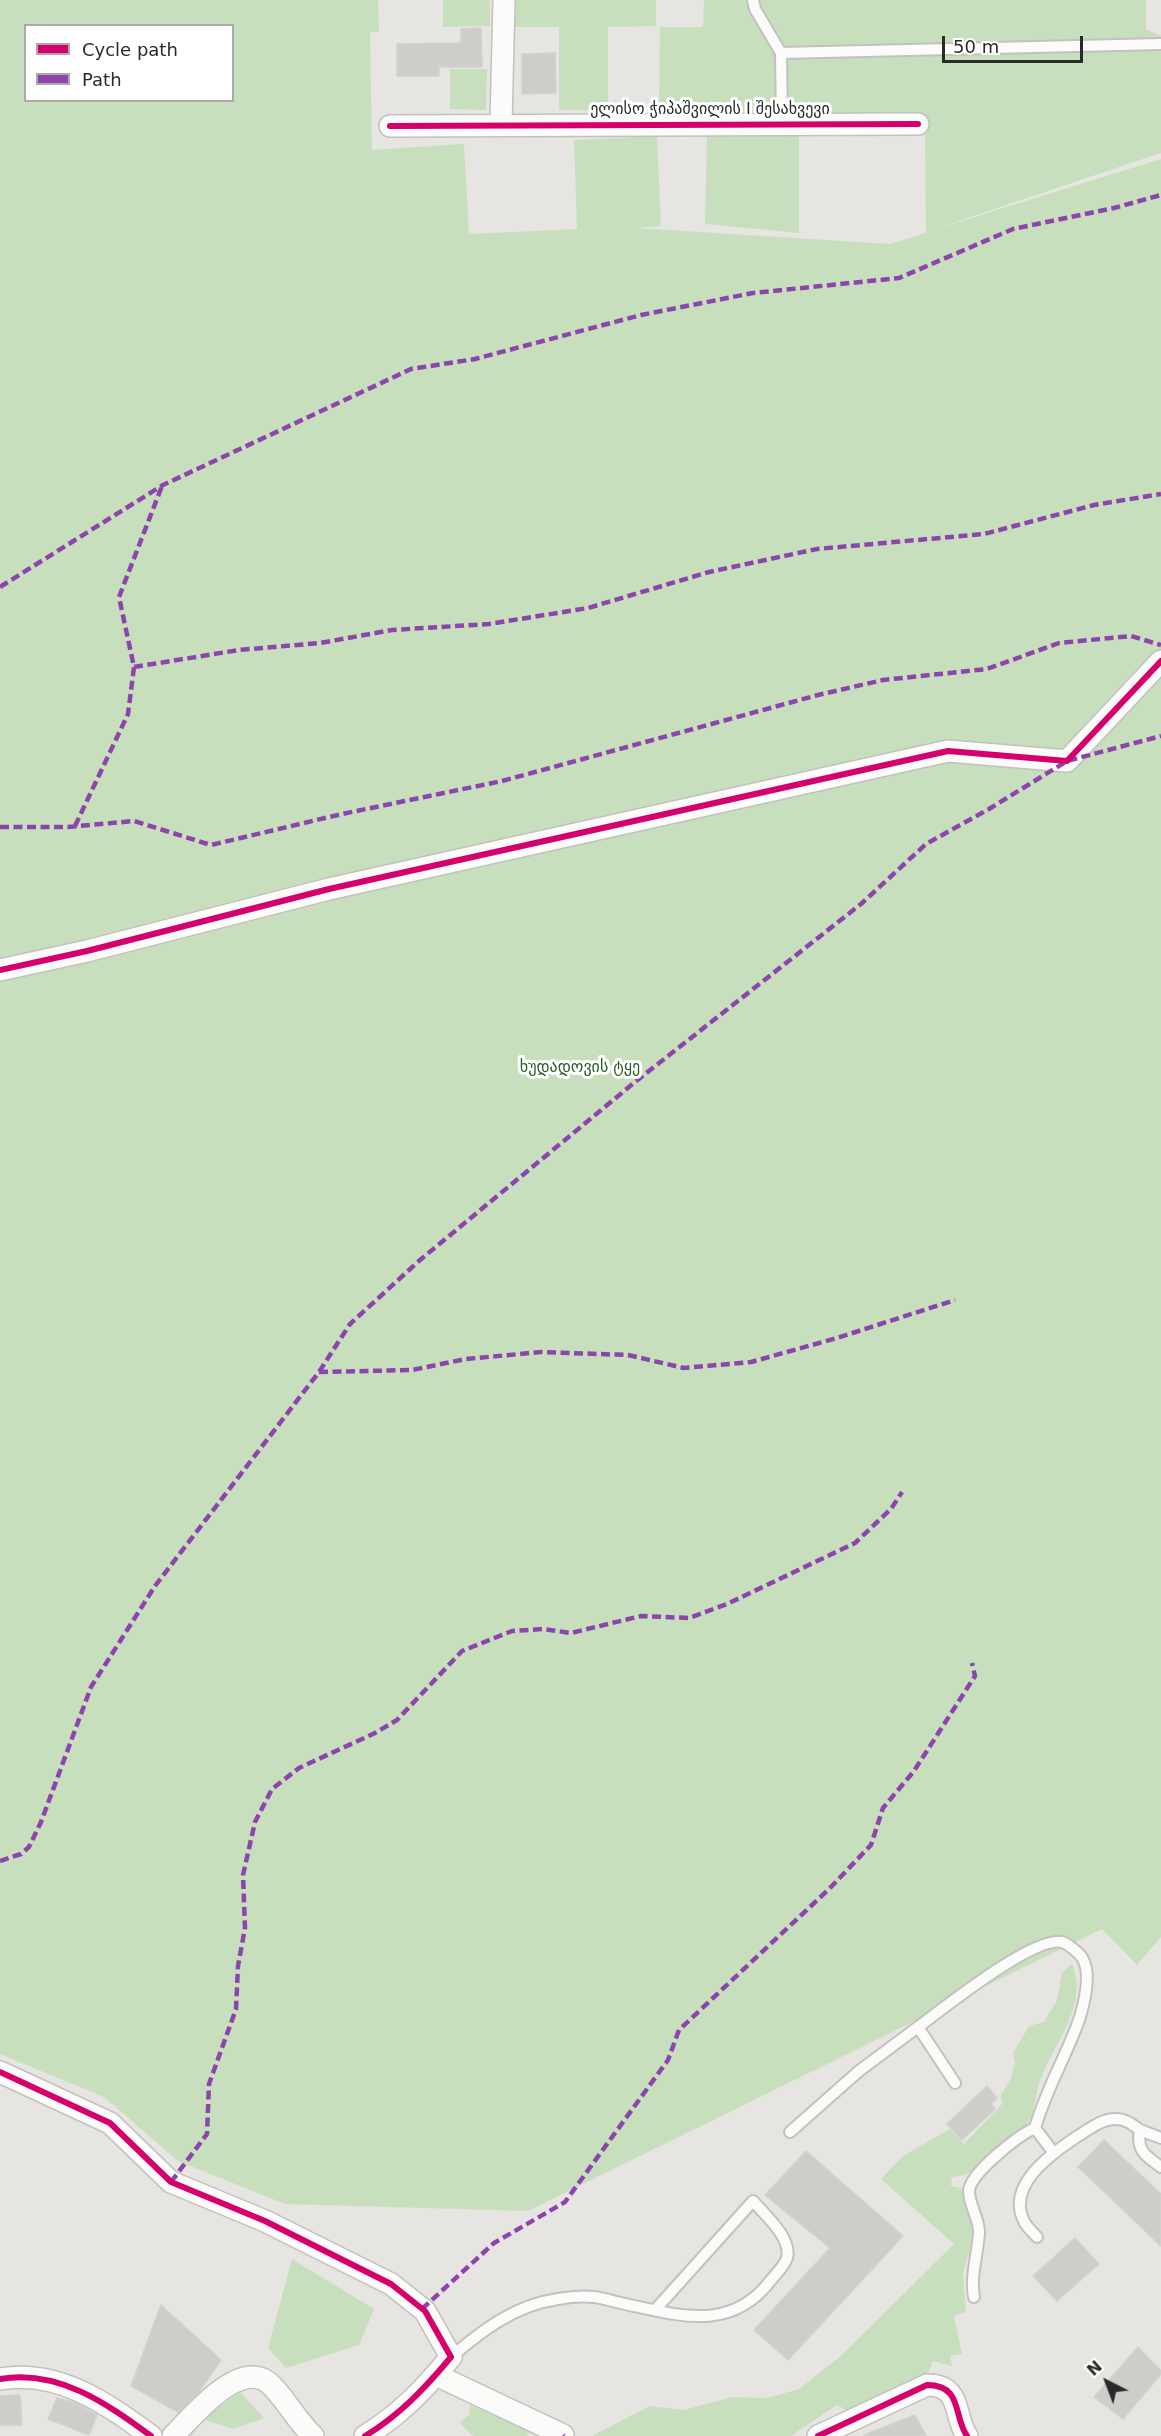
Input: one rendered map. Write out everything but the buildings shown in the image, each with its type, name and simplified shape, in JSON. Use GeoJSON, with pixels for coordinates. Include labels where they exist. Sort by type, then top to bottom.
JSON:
{"type":"FeatureCollection","features":[{"type":"Feature","properties":{"kind":"street"},"geometry":{"type":"LineString","coordinates":[[501,124],[504,0]]}},
{"type":"Feature","properties":{"kind":"street","name":"ელისო ჭიპაშვილის I შესახვევი"},"geometry":{"type":"LineString","coordinates":[[390,126],[918,124]]}},
{"type":"Feature","properties":{"kind":"street"},"geometry":{"type":"LineString","coordinates":[[0,970],[87,951],[329,889],[948,751],[1067,761],[1161,661]]}},
{"type":"Feature","properties":{"kind":"street"},"geometry":{"type":"LineString","coordinates":[[0,2072],[110,2123],[171,2182],[265,2221],[391,2284],[425,2311],[451,2357],[423,2390],[387,2423],[365,2436]]}},
{"type":"Feature","properties":{"kind":"street"},"geometry":{"type":"LineString","coordinates":[[436,2375],[563,2435]]}},
{"type":"Feature","properties":{"kind":"street"},"geometry":{"type":"LineString","coordinates":[[0,2379],[18,2376],[50,2380],[92,2395],[151,2436]]}},
{"type":"Feature","properties":{"kind":"street"},"geometry":{"type":"LineString","coordinates":[[173,2436],[208,2401],[230,2384],[254,2376],[272,2385],[303,2427],[313,2436]]}},
{"type":"Feature","properties":{"kind":"street"},"geometry":{"type":"LineString","coordinates":[[818,2436],[927,2385],[939,2385],[948,2391],[956,2405],[967,2436]]}},
{"type":"Feature","properties":{"kind":"lane"},"geometry":{"type":"LineString","coordinates":[[753,0],[754,9],[781,52],[782,123]]}},
{"type":"Feature","properties":{"kind":"lane"},"geometry":{"type":"LineString","coordinates":[[781,52],[1161,44]]}},
{"type":"Feature","properties":{"kind":"lane"},"geometry":{"type":"LineString","coordinates":[[790,2132],[859,2072],[1024,1952],[1050,1942],[1064,1942],[1080,1955],[1085,1967],[1087,1989],[1080,2018],[1041,2108],[1035,2128],[1008,2146],[971,2184],[969,2193],[977,2217],[979,2233],[972,2286],[974,2297]]}},
{"type":"Feature","properties":{"kind":"lane"},"geometry":{"type":"LineString","coordinates":[[918,2027],[956,2083]]}},
{"type":"Feature","properties":{"kind":"lane"},"geometry":{"type":"LineString","coordinates":[[1037,2237],[1024,2222],[1020,2203],[1024,2187],[1038,2167],[1053,2152],[1096,2124],[1113,2119],[1128,2121],[1140,2130],[1161,2138]]}},
{"type":"Feature","properties":{"kind":"lane"},"geometry":{"type":"LineString","coordinates":[[1035,2128],[1053,2152]]}},
{"type":"Feature","properties":{"kind":"lane"},"geometry":{"type":"LineString","coordinates":[[1140,2130],[1138,2142],[1145,2156],[1161,2167]]}},
{"type":"Feature","properties":{"kind":"lane"},"geometry":{"type":"LineString","coordinates":[[451,2357],[481,2332],[516,2310],[557,2299],[594,2297],[656,2310],[708,2318],[736,2310],[766,2287],[787,2260],[788,2248],[782,2237],[753,2201],[656,2310]]}},
{"type":"Feature","properties":{"kind":"green space","name":"ხუდადოვის ტყე"},"geometry":{"type":"Polygon","coordinates":[[[0,0],[378,0],[379,32],[370,32],[372,150],[464,144],[469,234],[577,229],[574,140],[657,136],[661,226],[637,228],[890,244],[926,233],[925,135],[799,135],[799,233],[705,224],[707,135],[659,110],[660,27],[703,27],[704,0],[1146,0],[1146,29],[1161,36],[1161,153],[926,232],[1161,159],[1161,1937],[1137,1965],[1102,1929],[528,2211],[285,2204],[178,2161],[104,2097],[0,2054],[0,0]]]}},
{"type":"Feature","properties":{"kind":"green space"},"geometry":{"type":"Polygon","coordinates":[[[443,0],[490,0],[490,26],[443,27],[443,0]]]}},
{"type":"Feature","properties":{"kind":"green space"},"geometry":{"type":"Polygon","coordinates":[[[510,0],[656,0],[656,26],[608,27],[608,110],[559,110],[559,27],[510,27],[510,0]]]}},
{"type":"Feature","properties":{"kind":"green space"},"geometry":{"type":"Polygon","coordinates":[[[450,69],[487,69],[486,110],[450,109],[450,69]]]}},
{"type":"Feature","properties":{"kind":"green space"},"geometry":{"type":"Polygon","coordinates":[[[1072,1964],[1076,1979],[1073,2009],[1040,2081],[1029,2121],[977,2169],[952,2177],[951,2186],[961,2188],[973,2225],[971,2245],[963,2273],[966,2312],[954,2316],[962,2354],[950,2356],[952,2366],[933,2361],[927,2376],[848,2411],[837,2405],[791,2436],[592,2436],[650,2406],[684,2410],[732,2397],[767,2398],[799,2389],[842,2355],[954,2244],[881,2179],[903,2156],[950,2129],[964,2144],[1003,2103],[1000,2097],[1011,2078],[1015,2064],[1013,2053],[1029,2026],[1044,2022],[1057,2000],[1062,1973],[1072,1964]]]}},
{"type":"Feature","properties":{"kind":"green space"},"geometry":{"type":"Polygon","coordinates":[[[292,2259],[374,2309],[359,2345],[286,2368],[268,2348],[292,2259]]]}},
{"type":"Feature","properties":{"kind":"green space"},"geometry":{"type":"Polygon","coordinates":[[[240,2392],[264,2418],[233,2429],[203,2419],[240,2392]]]}},
{"type":"Feature","properties":{"kind":"green space"},"geometry":{"type":"Polygon","coordinates":[[[470,2405],[530,2432],[527,2436],[473,2436],[460,2423],[469,2415],[470,2405]]]}},
{"type":"Feature","properties":{"kind":"marked path"},"geometry":{"type":"LineString","coordinates":[[0,587],[163,485],[411,369],[475,359],[641,315],[753,293],[899,278],[1013,229],[1114,208],[1161,195]]}},
{"type":"Feature","properties":{"kind":"marked path"},"geometry":{"type":"LineString","coordinates":[[75,826],[128,714],[134,667],[119,597],[162,486]]}},
{"type":"Feature","properties":{"kind":"marked path"},"geometry":{"type":"LineString","coordinates":[[134,667],[239,650],[320,643],[392,630],[489,624],[588,608],[709,572],[817,549],[984,534],[1094,505],[1161,494]]}},
{"type":"Feature","properties":{"kind":"marked path"},"geometry":{"type":"LineString","coordinates":[[0,827],[68,827],[134,821],[211,845],[342,814],[502,781],[818,695],[883,680],[987,669],[1059,643],[1131,636],[1161,645]]}},
{"type":"Feature","properties":{"kind":"marked path"},"geometry":{"type":"LineString","coordinates":[[0,1861],[21,1854],[29,1847],[41,1822],[91,1687],[155,1586],[319,1372],[350,1324],[420,1260],[635,1082],[861,904],[926,844],[1067,761],[1161,736]]}},
{"type":"Feature","properties":{"kind":"marked path"},"geometry":{"type":"LineString","coordinates":[[319,1372],[412,1370],[466,1359],[541,1352],[628,1355],[684,1368],[751,1362],[837,1338],[955,1300]]}},
{"type":"Feature","properties":{"kind":"marked path"},"geometry":{"type":"LineString","coordinates":[[171,2182],[207,2134],[209,2084],[236,2009],[238,1966],[245,1928],[243,1875],[255,1822],[272,1789],[299,1768],[375,1733],[397,1720],[462,1651],[512,1631],[543,1629],[571,1633],[641,1616],[689,1618],[727,1604],[855,1543],[891,1509],[902,1492]]}},
{"type":"Feature","properties":{"kind":"marked path"},"geometry":{"type":"LineString","coordinates":[[422,2309],[494,2243],[565,2202],[668,2060],[679,2030],[829,1889],[871,1845],[883,1808],[914,1771],[975,1676],[972,1663]]}},
{"type":"Feature","properties":{"kind":"cycle path"},"geometry":{"type":"LineString","coordinates":[[390,126],[918,124]]}},
{"type":"Feature","properties":{"kind":"cycle path"},"geometry":{"type":"LineString","coordinates":[[0,970],[87,951],[329,889],[948,751],[1067,761],[1161,661]]}},
{"type":"Feature","properties":{"kind":"cycle path"},"geometry":{"type":"LineString","coordinates":[[0,2072],[110,2123],[171,2182],[265,2221],[391,2284],[425,2311],[451,2357],[412,2400],[365,2436]]}},
{"type":"Feature","properties":{"kind":"cycle path"},"geometry":{"type":"LineString","coordinates":[[0,2379],[21,2377],[42,2379],[80,2391],[117,2412],[151,2436]]}},
{"type":"Feature","properties":{"kind":"cycle path"},"geometry":{"type":"LineString","coordinates":[[818,2436],[927,2385],[938,2386],[952,2396],[967,2436]]}}]}
